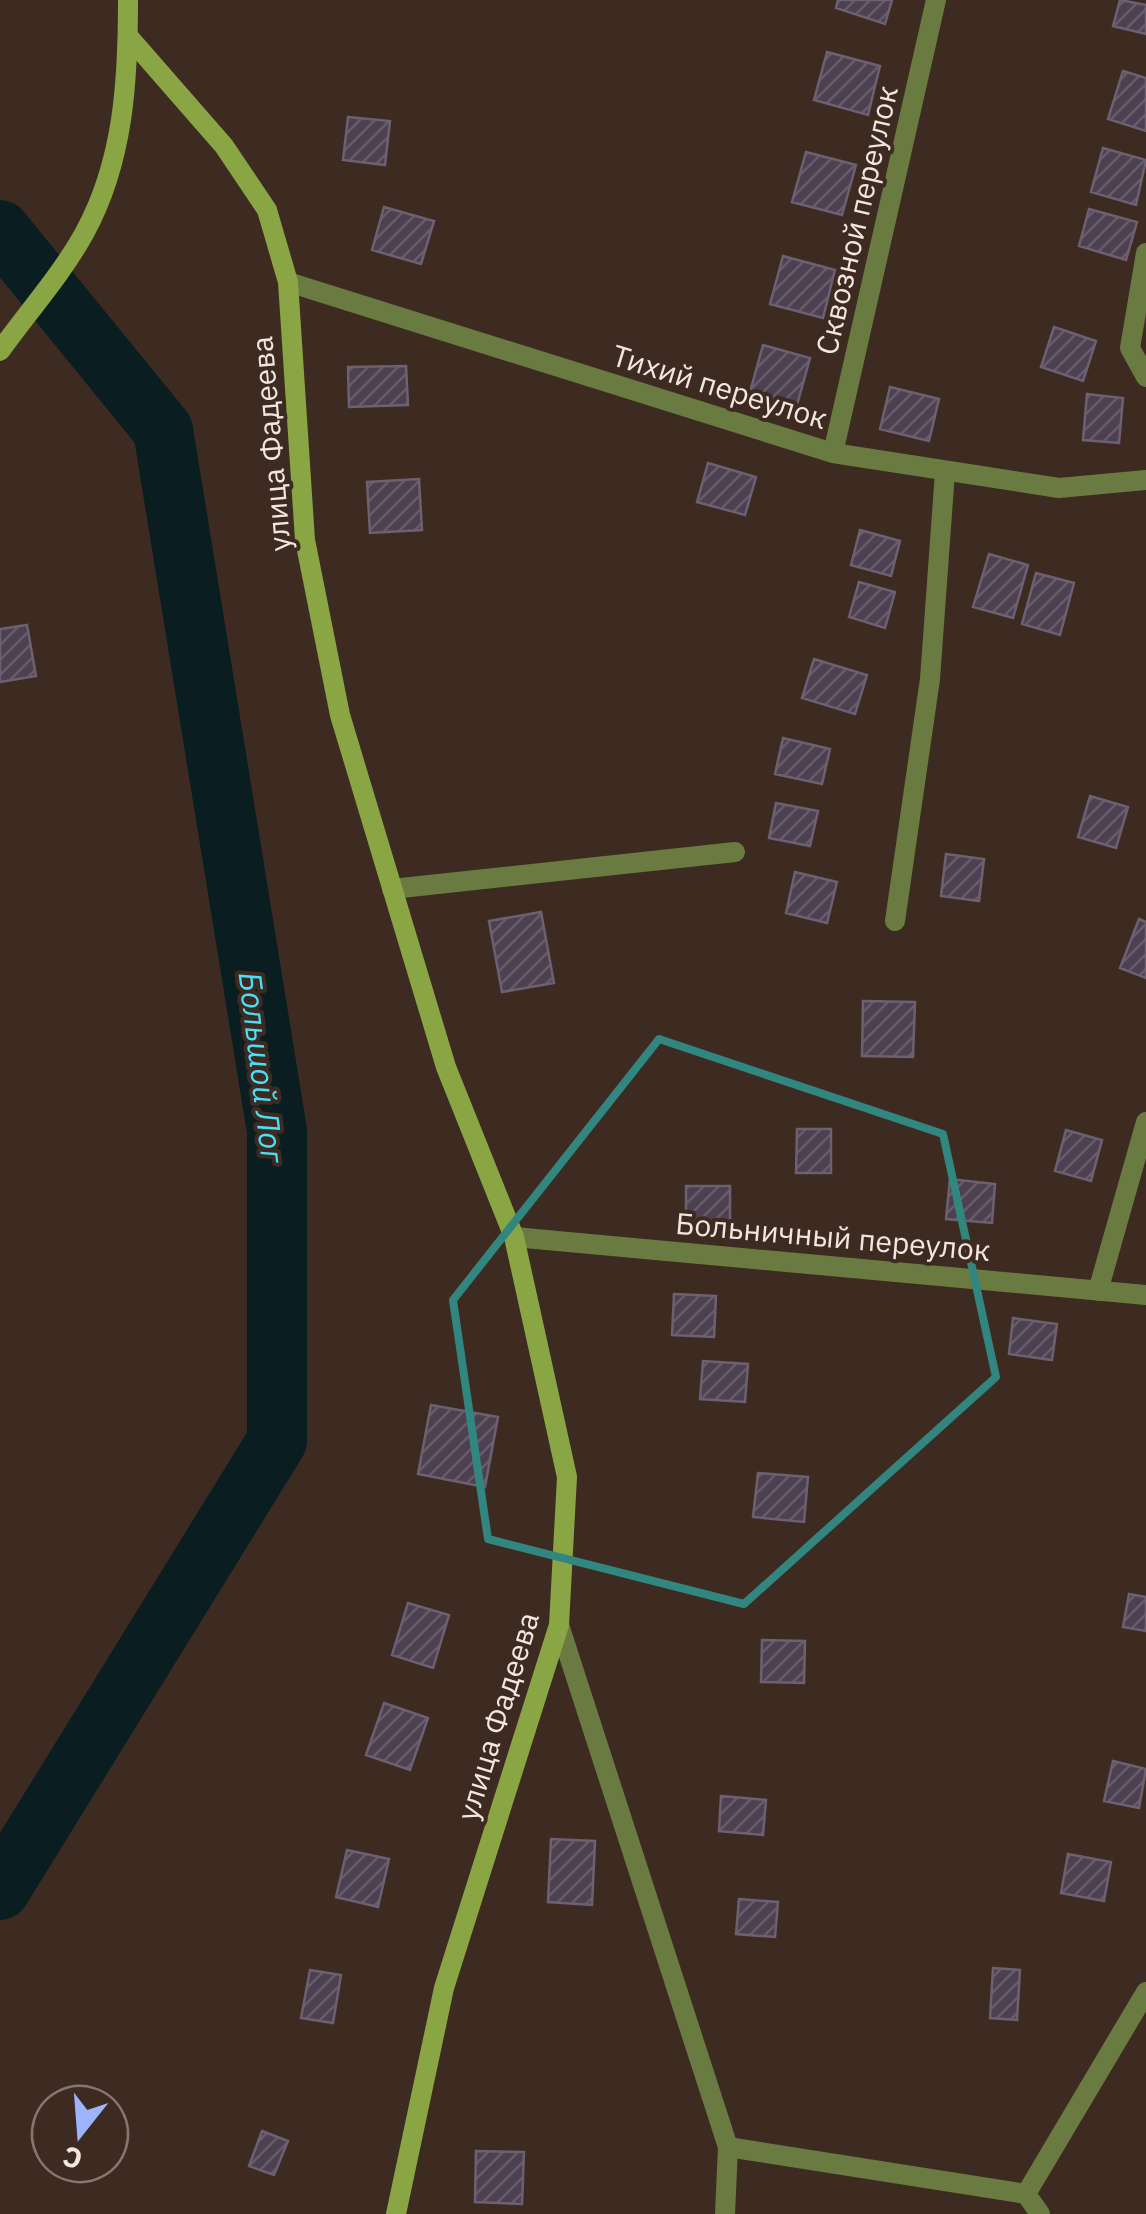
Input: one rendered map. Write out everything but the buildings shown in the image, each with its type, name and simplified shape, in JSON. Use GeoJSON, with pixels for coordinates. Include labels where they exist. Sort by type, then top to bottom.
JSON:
{"type":"FeatureCollection","features":[{"type":"Feature","properties":{"kind":"street"},"geometry":{"type":"LineString","coordinates":[[0,351],[85,232],[117,149],[126,100],[128,0]]}},
{"type":"Feature","properties":{"kind":"street","name":"Сквозной переулок"},"geometry":{"type":"LineString","coordinates":[[834,453],[936,0]]}},
{"type":"Feature","properties":{"kind":"street","name":"улица Фадеева"},"geometry":{"type":"LineString","coordinates":[[128,36],[224,146],[267,210],[288,282],[305,540],[340,716],[446,1066],[514,1236],[566,1477],[560,1626],[444,1988],[396,2214]]}},
{"type":"Feature","properties":{"kind":"street"},"geometry":{"type":"LineString","coordinates":[[1146,252],[1130,348],[1146,377]]}},
{"type":"Feature","properties":{"kind":"street","name":"Тихий переулок"},"geometry":{"type":"LineString","coordinates":[[288,282],[834,453],[1059,488],[1146,480]]}},
{"type":"Feature","properties":{"kind":"street"},"geometry":{"type":"LineString","coordinates":[[896,921],[930,679],[944,472]]}},
{"type":"Feature","properties":{"kind":"street"},"geometry":{"type":"LineString","coordinates":[[392,889],[735,852]]}},
{"type":"Feature","properties":{"kind":"street"},"geometry":{"type":"LineString","coordinates":[[1098,1291],[1146,1122]]}},
{"type":"Feature","properties":{"kind":"street","name":"Больничный переулок"},"geometry":{"type":"LineString","coordinates":[[514,1236],[1146,1296]]}},
{"type":"Feature","properties":{"kind":"street"},"geometry":{"type":"LineString","coordinates":[[560,1626],[728,2147],[725,2214]]}},
{"type":"Feature","properties":{"kind":"street"},"geometry":{"type":"LineString","coordinates":[[1026,2194],[1146,1992]]}},
{"type":"Feature","properties":{"kind":"street"},"geometry":{"type":"LineString","coordinates":[[728,2147],[1026,2194],[1040,2214]]}},
{"type":"Feature","properties":{"kind":"highlighted area"},"geometry":{"type":"Polygon","coordinates":[[[659,1039],[943,1134],[996,1377],[744,1604],[488,1539],[453,1300],[659,1039]]]}},
{"type":"Feature","properties":{"kind":"waterway","name":"Большой Лог"},"geometry":{"type":"LineString","coordinates":[[0,230],[163,430],[277,1131],[277,1441],[0,1890]]}}]}
